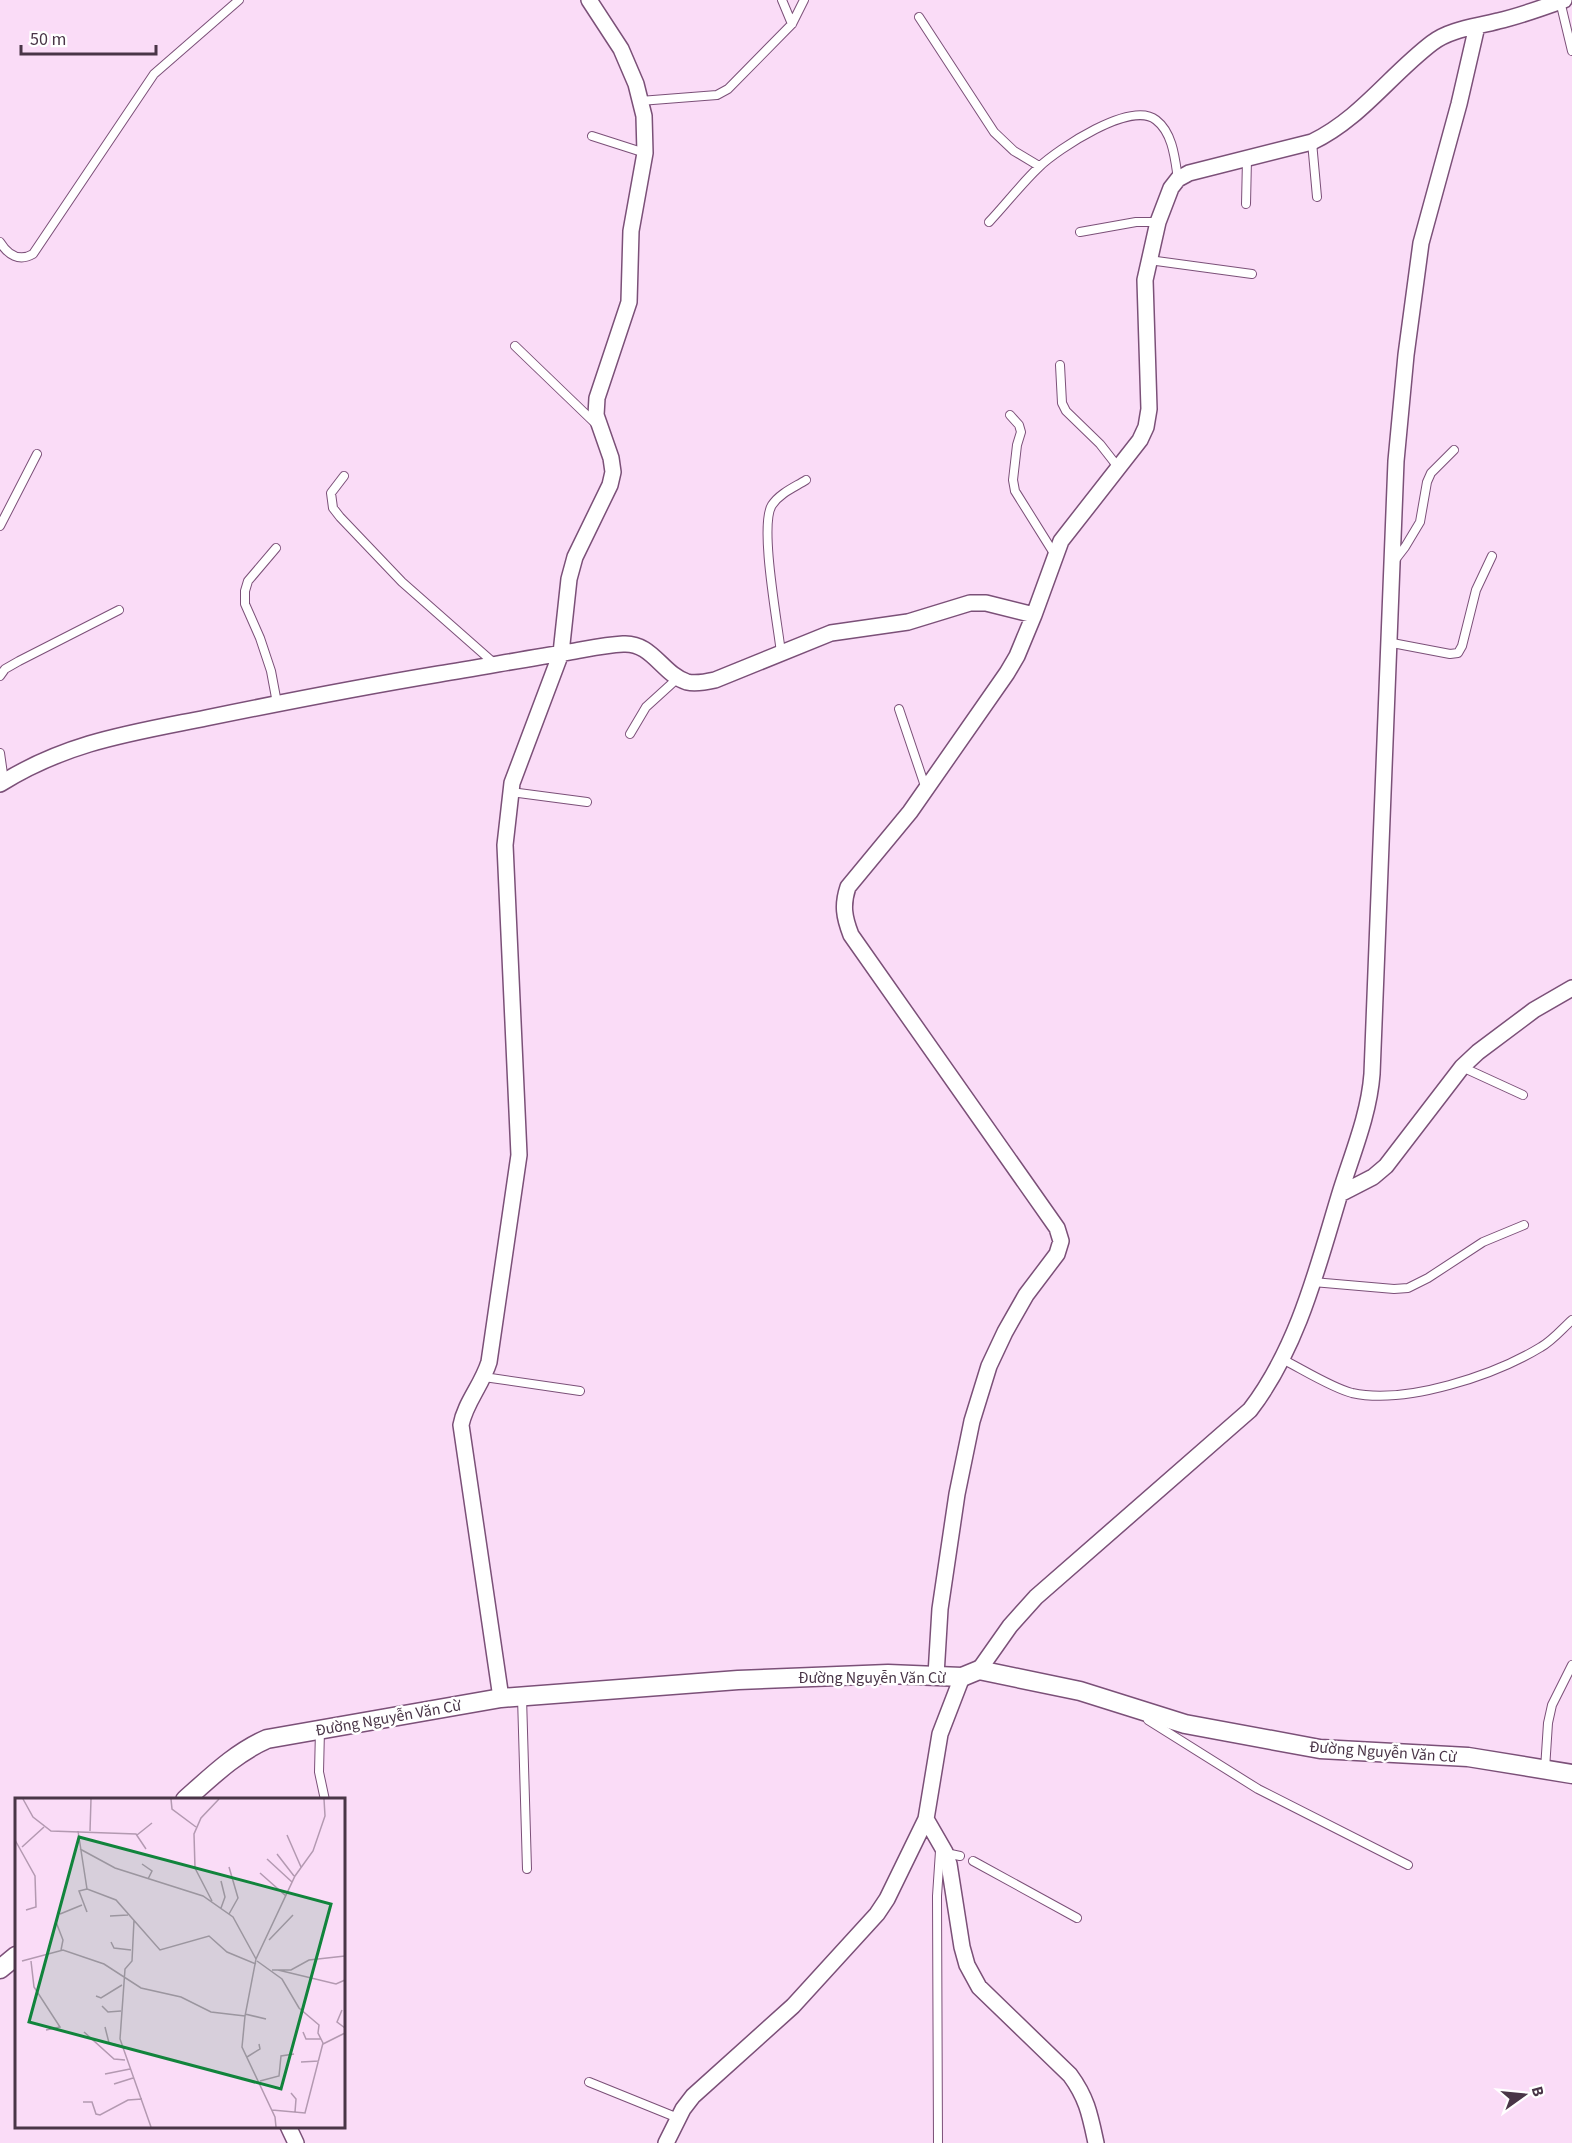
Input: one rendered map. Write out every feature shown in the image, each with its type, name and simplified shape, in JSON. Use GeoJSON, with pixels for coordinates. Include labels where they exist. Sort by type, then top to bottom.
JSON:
{"type":"FeatureCollection","features":[{"type":"Feature","properties":{"kind":"street"},"geometry":{"type":"LineString","coordinates":[[501,1698],[461,1425],[463,1413],[484,1377],[489,1362],[519,1155],[505,844],[513,783],[561,653],[569,579],[575,557],[610,485],[613,472],[611,458],[596,415],[597,398],[629,302],[631,231],[645,153],[645,116],[636,84],[621,49],[589,0]]}},
{"type":"Feature","properties":{"kind":"street"},"geometry":{"type":"LineString","coordinates":[[936,1675],[939,1610],[957,1494],[972,1421],[989,1366],[1005,1332],[1026,1295],[1057,1254],[1061,1241],[1058,1228],[851,935],[844,918],[844,901],[848,887],[910,812],[1007,672],[1034,615],[1055,555],[1069,529],[1140,440],[1146,427],[1149,409],[1145,280],[1158,222],[1171,188],[1178,178],[1189,173],[1312,142],[1328,135],[1347,122],[1433,42],[1453,32],[1562,1]]}},
{"type":"Feature","properties":{"kind":"street"},"geometry":{"type":"LineString","coordinates":[[979,1670],[1010,1626],[1036,1598],[1250,1410],[1265,1391],[1282,1359],[1313,1282],[1367,1109],[1372,1074],[1396,461],[1406,355],[1420,243],[1459,104],[1477,26]]}},
{"type":"Feature","properties":{"kind":"street"},"geometry":{"type":"LineString","coordinates":[[2,783],[25,768],[56,754],[98,740],[319,694],[561,653],[634,644],[645,648],[687,682],[715,681],[831,633],[908,622],[970,603],[986,603],[1034,615]]}},
{"type":"Feature","properties":{"kind":"street"},"geometry":{"type":"LineString","coordinates":[[1340,1194],[1373,1177],[1386,1166],[1462,1067],[1478,1052],[1534,1010],[1572,988]]}},
{"type":"Feature","properties":{"kind":"street","name":"Đường Nguyễn Văn Cừ"},"geometry":{"type":"LineString","coordinates":[[187,1798],[227,1762],[249,1747],[267,1739],[501,1698],[738,1680],[847,1675],[962,1677],[979,1670],[1080,1691],[1185,1724],[1320,1749],[1468,1757],[1572,1774]]}},
{"type":"Feature","properties":{"kind":"street"},"geometry":{"type":"LineString","coordinates":[[666,2143],[678,2118],[693,2096],[806,1993],[877,1914],[887,1899],[926,1819],[940,1734],[962,1677]]}},
{"type":"Feature","properties":{"kind":"street"},"geometry":{"type":"LineString","coordinates":[[926,1819],[948,1851],[962,1947],[967,1965],[979,1987],[1070,2075],[1082,2091],[1089,2109],[1096,2143]]}},
{"type":"Feature","properties":{"kind":"street"},"geometry":{"type":"LineString","coordinates":[[0,1969],[15,1957]]}},
{"type":"Feature","properties":{"kind":"street"},"geometry":{"type":"LineString","coordinates":[[288,2128],[296,2143]]}},
{"type":"Feature","properties":{"kind":"lane"},"geometry":{"type":"LineString","coordinates":[[0,242],[5,250],[19,258],[26,258],[33,254],[154,74],[239,0]]}},
{"type":"Feature","properties":{"kind":"lane"},"geometry":{"type":"LineString","coordinates":[[782,0],[792,24]]}},
{"type":"Feature","properties":{"kind":"lane"},"geometry":{"type":"LineString","coordinates":[[640,101],[704,97],[728,89],[792,24],[804,0]]}},
{"type":"Feature","properties":{"kind":"lane"},"geometry":{"type":"LineString","coordinates":[[1562,1],[1572,51]]}},
{"type":"Feature","properties":{"kind":"lane"},"geometry":{"type":"LineString","coordinates":[[919,17],[994,132],[1014,151],[1039,166]]}},
{"type":"Feature","properties":{"kind":"lane"},"geometry":{"type":"LineString","coordinates":[[989,222],[1039,166],[1075,139],[1121,118],[1138,114],[1155,118],[1163,127],[1175,157],[1178,178]]}},
{"type":"Feature","properties":{"kind":"lane"},"geometry":{"type":"LineString","coordinates":[[592,136],[645,153]]}},
{"type":"Feature","properties":{"kind":"lane"},"geometry":{"type":"LineString","coordinates":[[1312,142],[1317,196]]}},
{"type":"Feature","properties":{"kind":"lane"},"geometry":{"type":"LineString","coordinates":[[1246,204],[1247,159]]}},
{"type":"Feature","properties":{"kind":"lane"},"geometry":{"type":"LineString","coordinates":[[1080,232],[1136,222],[1158,222]]}},
{"type":"Feature","properties":{"kind":"lane"},"geometry":{"type":"LineString","coordinates":[[1149,260],[1252,274]]}},
{"type":"Feature","properties":{"kind":"lane"},"geometry":{"type":"LineString","coordinates":[[515,346],[600,428]]}},
{"type":"Feature","properties":{"kind":"lane"},"geometry":{"type":"LineString","coordinates":[[1060,365],[1062,403],[1066,411],[1100,444],[1118,467]]}},
{"type":"Feature","properties":{"kind":"lane"},"geometry":{"type":"LineString","coordinates":[[1010,415],[1019,425],[1021,432],[1017,445],[1013,480],[1015,491],[1055,555]]}},
{"type":"Feature","properties":{"kind":"lane"},"geometry":{"type":"LineString","coordinates":[[1392,564],[1420,522],[1427,482],[1431,473],[1454,450]]}},
{"type":"Feature","properties":{"kind":"lane"},"geometry":{"type":"LineString","coordinates":[[0,526],[37,454]]}},
{"type":"Feature","properties":{"kind":"lane"},"geometry":{"type":"LineString","coordinates":[[344,476],[331,493],[333,508],[339,516],[402,582],[495,664]]}},
{"type":"Feature","properties":{"kind":"lane"},"geometry":{"type":"LineString","coordinates":[[781,653],[771,576],[768,515],[772,505],[780,496],[806,480]]}},
{"type":"Feature","properties":{"kind":"lane"},"geometry":{"type":"LineString","coordinates":[[276,548],[248,580],[245,604],[260,638],[277,703]]}},
{"type":"Feature","properties":{"kind":"lane"},"geometry":{"type":"LineString","coordinates":[[1388,642],[1450,654],[1458,653],[1462,646],[1476,590],[1492,556]]}},
{"type":"Feature","properties":{"kind":"lane"},"geometry":{"type":"LineString","coordinates":[[0,676],[5,669],[19,661],[119,610]]}},
{"type":"Feature","properties":{"kind":"lane"},"geometry":{"type":"LineString","coordinates":[[630,734],[646,707],[679,677]]}},
{"type":"Feature","properties":{"kind":"lane"},"geometry":{"type":"LineString","coordinates":[[899,709],[926,789]]}},
{"type":"Feature","properties":{"kind":"lane"},"geometry":{"type":"LineString","coordinates":[[0,753],[2,783]]}},
{"type":"Feature","properties":{"kind":"lane"},"geometry":{"type":"LineString","coordinates":[[511,792],[587,802]]}},
{"type":"Feature","properties":{"kind":"lane"},"geometry":{"type":"LineString","coordinates":[[1462,1067],[1523,1095]]}},
{"type":"Feature","properties":{"kind":"lane"},"geometry":{"type":"LineString","coordinates":[[1313,1282],[1394,1289],[1408,1288],[1428,1278],[1483,1242],[1524,1225]]}},
{"type":"Feature","properties":{"kind":"lane"},"geometry":{"type":"LineString","coordinates":[[1282,1359],[1352,1393],[1375,1396],[1428,1392],[1498,1367],[1542,1347],[1572,1320]]}},
{"type":"Feature","properties":{"kind":"lane"},"geometry":{"type":"LineString","coordinates":[[484,1377],[580,1391]]}},
{"type":"Feature","properties":{"kind":"lane"},"geometry":{"type":"LineString","coordinates":[[1545,1770],[1548,1723],[1552,1705],[1572,1665]]}},
{"type":"Feature","properties":{"kind":"lane"},"geometry":{"type":"LineString","coordinates":[[522,1697],[526,1869]]}},
{"type":"Feature","properties":{"kind":"lane"},"geometry":{"type":"LineString","coordinates":[[1124,1704],[1258,1789],[1408,1865]]}},
{"type":"Feature","properties":{"kind":"lane"},"geometry":{"type":"LineString","coordinates":[[321,1729],[319,1772],[325,1798]]}},
{"type":"Feature","properties":{"kind":"lane"},"geometry":{"type":"LineString","coordinates":[[938,2143],[937,1896],[948,1851]]}},
{"type":"Feature","properties":{"kind":"lane"},"geometry":{"type":"LineString","coordinates":[[973,1860],[1077,1918]]}},
{"type":"Feature","properties":{"kind":"lane"},"geometry":{"type":"LineString","coordinates":[[589,2082],[678,2118]]}}]}
